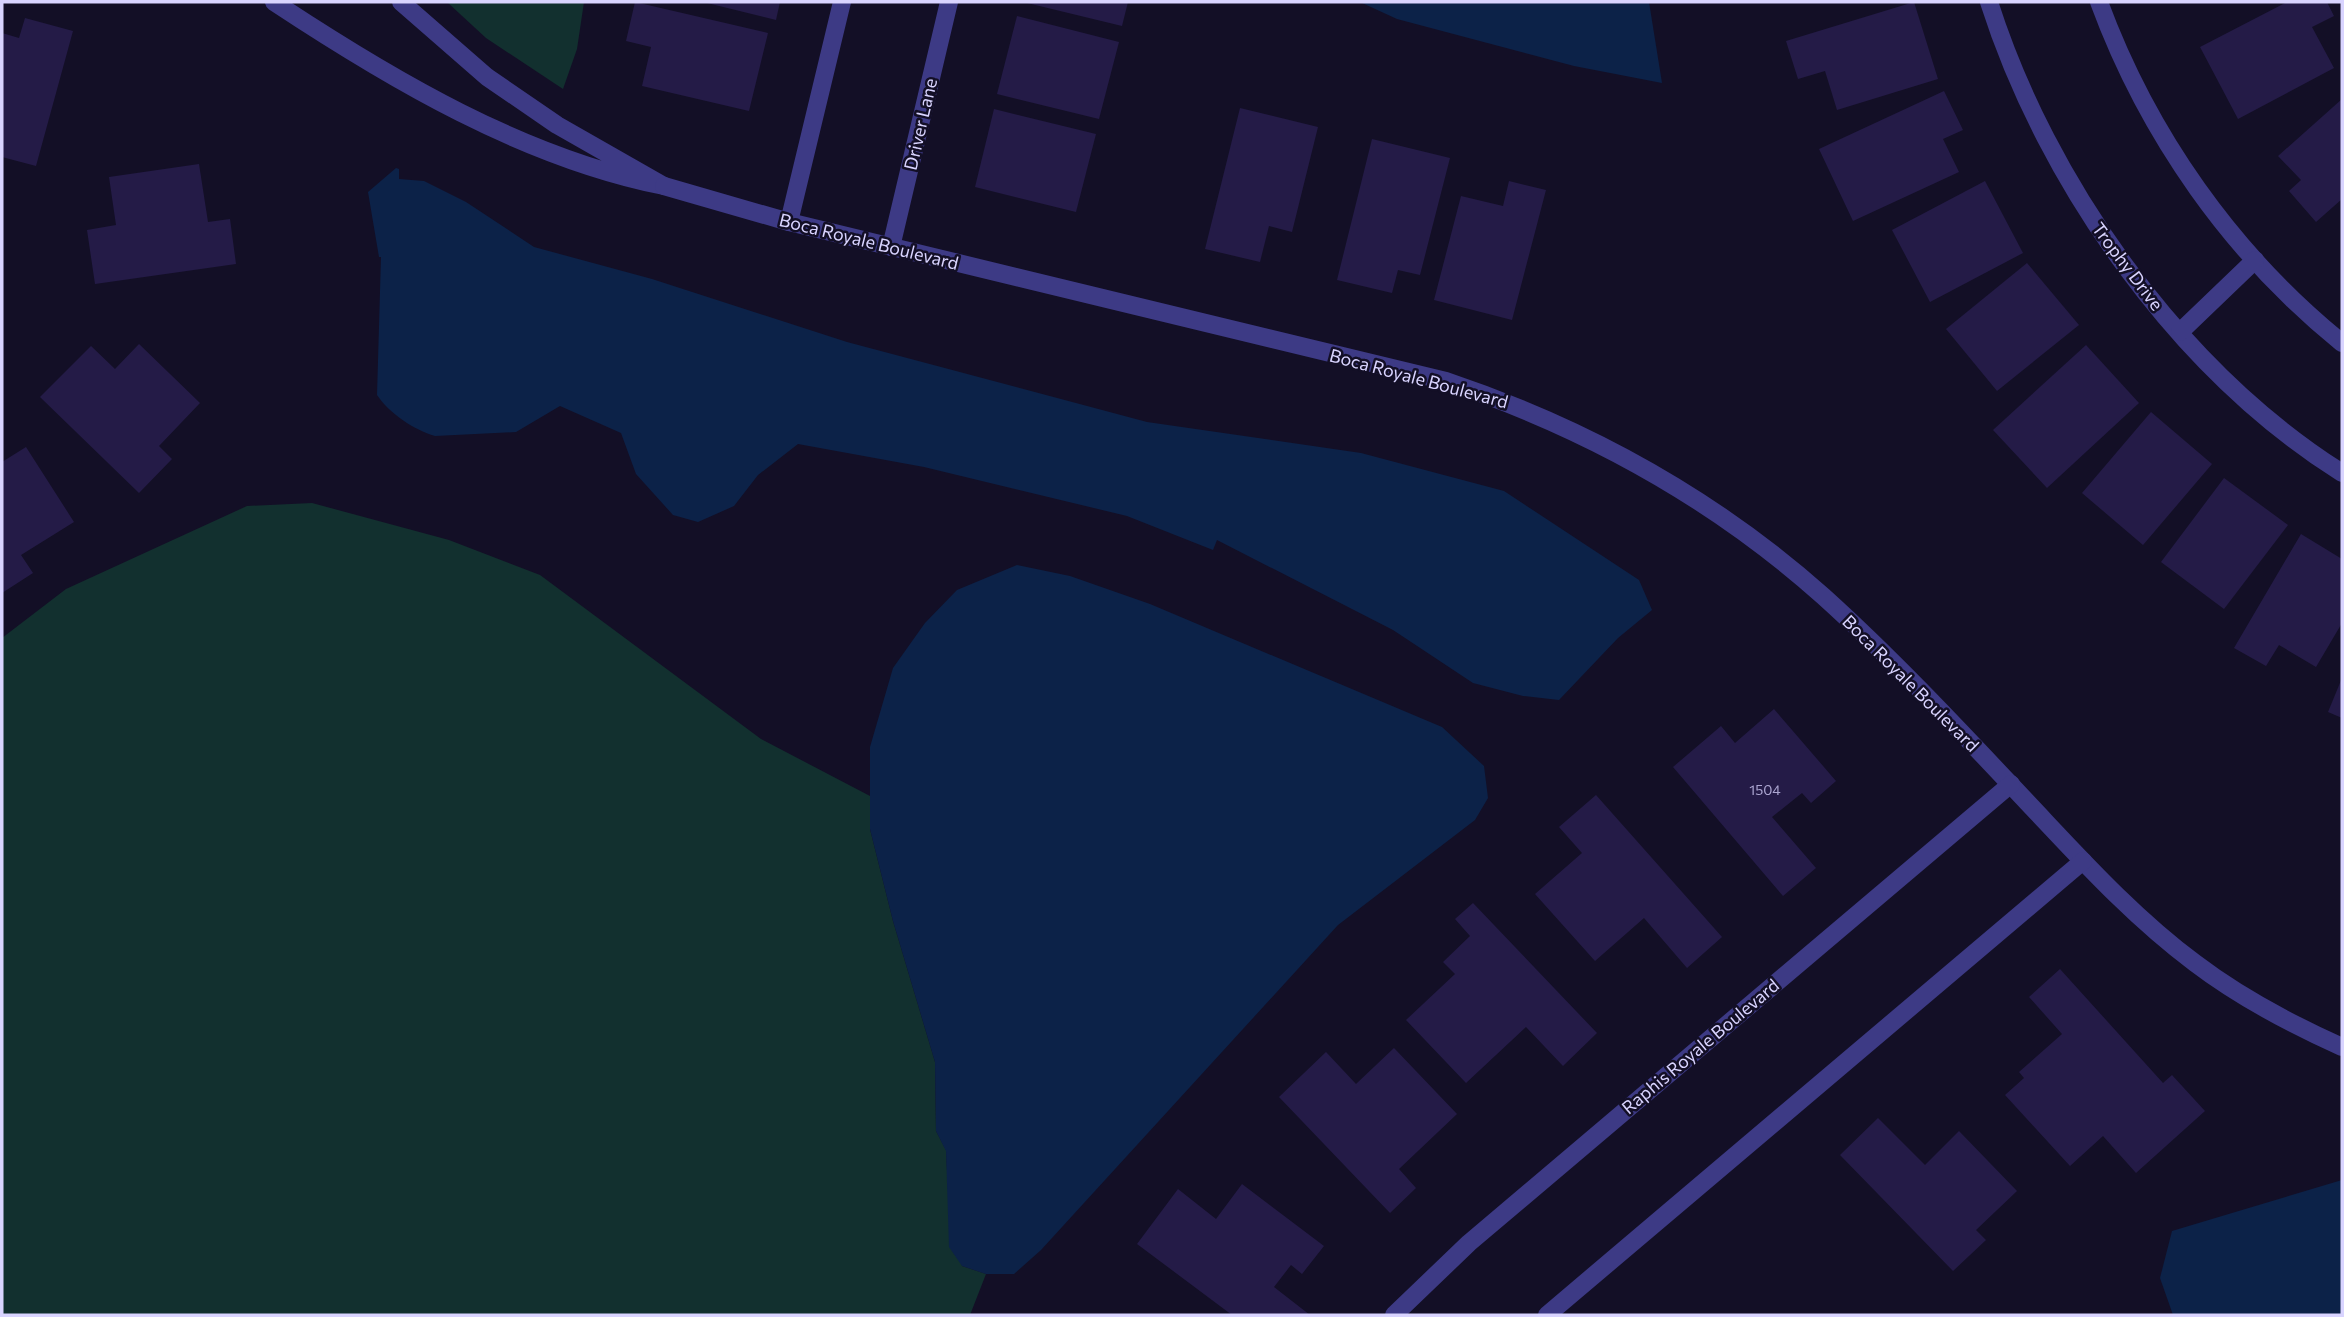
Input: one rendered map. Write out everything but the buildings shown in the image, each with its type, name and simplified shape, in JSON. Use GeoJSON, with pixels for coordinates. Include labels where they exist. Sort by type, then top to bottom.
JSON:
{"type":"FeatureCollection","features":[{"type":"Feature","properties":{"kind":"street","name":"Boca Royale Boulevard"},"geometry":{"type":"LineString","coordinates":[[274,2],[395,76],[497,130],[621,177],[664,186],[789,222],[1447,382],[1515,404],[1563,425],[1671,483],[1769,552],[1823,596],[2011,784],[2117,898],[2196,964],[2307,1031],[2342,1047]]}},
{"type":"Feature","properties":{"kind":"street","name":"Boca Royale Boulevard"},"geometry":{"type":"LineString","coordinates":[[401,2],[487,77],[557,125],[664,186]]}},
{"type":"Feature","properties":{"kind":"street"},"geometry":{"type":"LineString","coordinates":[[789,222],[842,2]]}},
{"type":"Feature","properties":{"kind":"street","name":"Driver Lane"},"geometry":{"type":"LineString","coordinates":[[891,247],[949,2]]}},
{"type":"Feature","properties":{"kind":"street","name":"Trophy Drive"},"geometry":{"type":"LineString","coordinates":[[1989,2],[2017,80],[2060,166],[2114,251],[2180,332],[2259,408],[2342,473]]}},
{"type":"Feature","properties":{"kind":"street"},"geometry":{"type":"LineString","coordinates":[[2099,2],[2145,104],[2173,153],[2234,238],[2342,343]]}},
{"type":"Feature","properties":{"kind":"street"},"geometry":{"type":"LineString","coordinates":[[2180,332],[2255,260]]}},
{"type":"Feature","properties":{"kind":"street","name":"Raphis Royale Boulevard"},"geometry":{"type":"LineString","coordinates":[[1394,1315],[1469,1243],[2011,784]]}},
{"type":"Feature","properties":{"kind":"street"},"geometry":{"type":"LineString","coordinates":[[1547,1315],[2083,861]]}},
{"type":"Feature","properties":{"kind":"green space"},"geometry":{"type":"Polygon","coordinates":[[[447,2],[584,2],[577,49],[563,89],[486,38],[447,2]]]}},
{"type":"Feature","properties":{"kind":"green space"},"geometry":{"type":"Polygon","coordinates":[[[312,503],[449,540],[540,575],[761,739],[870,796],[870,829],[893,921],[935,1062],[936,1131],[946,1150],[948,1191],[962,1266],[986,1274],[970,1315],[2,1315],[2,638],[66,589],[247,506],[312,503]]]}},
{"type":"Feature","properties":{"kind":"water"},"geometry":{"type":"Polygon","coordinates":[[[1360,2],[1649,2],[1662,83],[1574,66],[1397,19],[1360,2]]]}},
{"type":"Feature","properties":{"kind":"water"},"geometry":{"type":"Polygon","coordinates":[[[396,168],[399,169],[399,179],[424,181],[466,202],[534,247],[652,279],[847,342],[1147,422],[1361,453],[1504,491],[1639,580],[1652,610],[1618,638],[1559,700],[1523,696],[1473,683],[1393,630],[1217,540],[1213,550],[1127,516],[924,467],[798,444],[758,475],[734,506],[698,522],[673,515],[636,474],[621,433],[560,406],[516,432],[435,436],[395,414],[377,395],[381,257],[368,192],[396,168]]]}},
{"type":"Feature","properties":{"kind":"water"},"geometry":{"type":"Polygon","coordinates":[[[1017,565],[1070,576],[1150,604],[1442,727],[1484,766],[1488,798],[1475,820],[1338,925],[1041,1250],[1014,1274],[986,1274],[962,1266],[949,1247],[946,1151],[936,1131],[935,1062],[893,921],[870,829],[870,747],[893,668],[925,623],[957,590],[1017,565]]]}},
{"type":"Feature","properties":{"kind":"water"},"geometry":{"type":"Polygon","coordinates":[[[2342,1180],[2342,1315],[2173,1315],[2160,1278],[2172,1231],[2342,1180]]]}}]}
